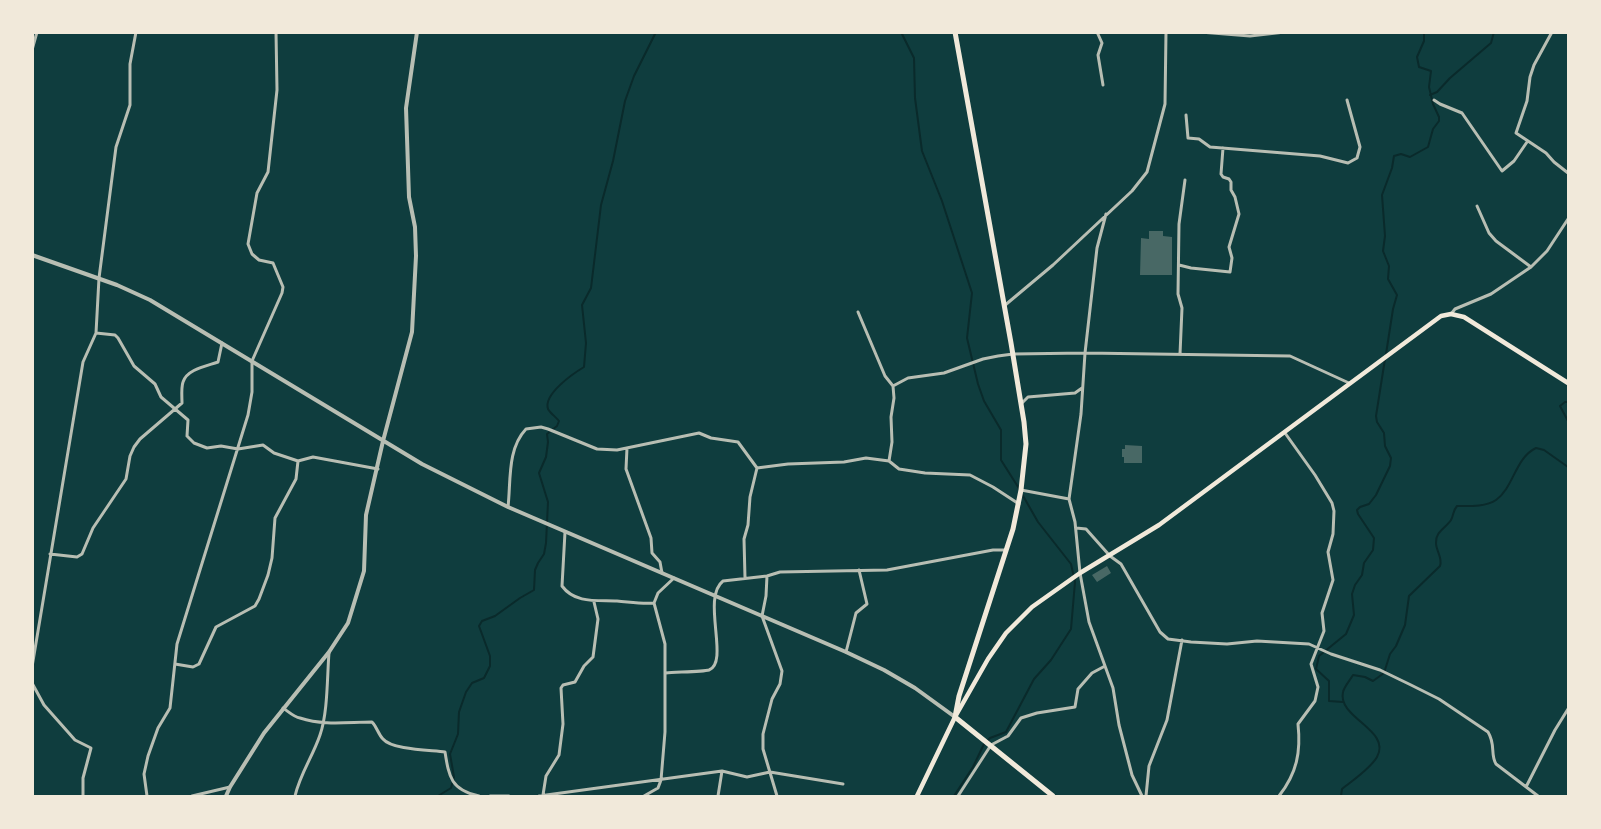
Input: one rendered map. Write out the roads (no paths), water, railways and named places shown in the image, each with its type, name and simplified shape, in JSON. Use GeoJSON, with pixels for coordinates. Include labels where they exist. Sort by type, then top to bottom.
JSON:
{"type":"FeatureCollection","features":[{"type":"Feature","properties":{"kind":"main road"},"geometry":{"type":"LineString","coordinates":[[955,32],[1013,354],[1026,444],[1020,501],[959,696],[956,717]]}},
{"type":"Feature","properties":{"kind":"main road"},"geometry":{"type":"LineString","coordinates":[[917,796],[956,717],[988,659],[1006,633],[1032,607],[1079,574],[1159,525],[1349,382],[1441,316],[1459,315],[1469,320],[1568,383]]}},
{"type":"Feature","properties":{"kind":"main road"},"geometry":{"type":"LineString","coordinates":[[956,717],[1053,796]]}},
{"type":"Feature","properties":{"kind":"street"},"geometry":{"type":"LineString","coordinates":[[32,50],[37,32]]}},
{"type":"Feature","properties":{"kind":"street"},"geometry":{"type":"LineString","coordinates":[[32,667],[83,362],[96,333],[99,278],[116,147],[130,105],[130,64],[136,32]]}},
{"type":"Feature","properties":{"kind":"street"},"geometry":{"type":"LineString","coordinates":[[147,796],[144,774],[158,728],[170,708],[177,644],[250,407],[252,360],[282,293],[282,287],[273,263],[259,260],[252,254],[248,244],[257,193],[268,172],[277,90],[276,32]]}},
{"type":"Feature","properties":{"kind":"street"},"geometry":{"type":"LineString","coordinates":[[226,796],[264,733],[329,652],[348,623],[364,571],[366,515],[383,441],[412,332],[416,256],[415,227],[409,197],[406,108],[417,32]]}},
{"type":"Feature","properties":{"kind":"street"},"geometry":{"type":"LineString","coordinates":[[1097,32],[1102,43],[1098,55],[1103,85]]}},
{"type":"Feature","properties":{"kind":"street"},"geometry":{"type":"LineString","coordinates":[[1004,306],[1053,264],[1132,191],[1147,172],[1164,104],[1166,32]]}},
{"type":"Feature","properties":{"kind":"street"},"geometry":{"type":"LineString","coordinates":[[1200,32],[1250,36],[1285,32]]}},
{"type":"Feature","properties":{"kind":"street"},"geometry":{"type":"LineString","coordinates":[[1552,32],[1534,65],[1530,77],[1527,101],[1516,134],[1546,153],[1568,173]]}},
{"type":"Feature","properties":{"kind":"street"},"geometry":{"type":"LineString","coordinates":[[1186,115],[1188,138],[1199,139],[1210,148],[1320,156],[1342,162],[1353,162],[1357,158],[1360,147],[1347,100]]}},
{"type":"Feature","properties":{"kind":"street"},"geometry":{"type":"LineString","coordinates":[[1434,100],[1462,113],[1502,170],[1514,160],[1527,142]]}},
{"type":"Feature","properties":{"kind":"street"},"geometry":{"type":"LineString","coordinates":[[1179,264],[1191,268],[1230,272],[1232,258],[1230,247],[1239,214],[1235,197],[1231,190],[1231,182],[1221,174],[1223,148]]}},
{"type":"Feature","properties":{"kind":"street"},"geometry":{"type":"LineString","coordinates":[[1180,354],[1182,308],[1178,294],[1179,224],[1184,180]]}},
{"type":"Feature","properties":{"kind":"street"},"geometry":{"type":"LineString","coordinates":[[1477,206],[1489,233],[1496,242],[1531,267]]}},
{"type":"Feature","properties":{"kind":"street"},"geometry":{"type":"LineString","coordinates":[[1106,214],[1097,248],[1085,354],[1082,414],[1069,499],[1076,528],[1079,574],[1089,622],[1113,688],[1119,725],[1132,775],[1135,784],[1144,796]]}},
{"type":"Feature","properties":{"kind":"street"},"geometry":{"type":"LineString","coordinates":[[1451,314],[1455,309],[1491,294],[1531,267],[1547,251],[1568,219]]}},
{"type":"Feature","properties":{"kind":"street"},"geometry":{"type":"LineString","coordinates":[[32,256],[99,278],[150,300],[438,473],[508,507],[846,652],[884,670],[915,688],[956,717]]}},
{"type":"Feature","properties":{"kind":"street"},"geometry":{"type":"LineString","coordinates":[[858,312],[885,376],[893,386],[892,442],[889,461]]}},
{"type":"Feature","properties":{"kind":"street"},"geometry":{"type":"LineString","coordinates":[[96,333],[115,335],[118,338],[134,366],[155,384],[161,397],[188,420],[187,436],[194,444],[207,448],[221,446],[238,449],[263,445],[274,453],[298,461],[313,457],[378,469]]}},
{"type":"Feature","properties":{"kind":"street"},"geometry":{"type":"LineString","coordinates":[[50,554],[77,557],[82,554],[93,528],[126,479],[130,456],[140,438],[182,403],[183,382],[186,378],[196,369],[218,362],[222,342]]}},
{"type":"Feature","properties":{"kind":"street"},"geometry":{"type":"LineString","coordinates":[[893,386],[908,378],[944,373],[983,359],[1013,354],[1290,356],[1349,382]]}},
{"type":"Feature","properties":{"kind":"street"},"geometry":{"type":"LineString","coordinates":[[1020,405],[1028,397],[1075,393],[1083,388]]}},
{"type":"Feature","properties":{"kind":"street"},"geometry":{"type":"LineString","coordinates":[[508,507],[512,454],[522,433],[526,429],[548,428],[597,449],[617,450],[699,433],[711,438],[738,442],[757,468],[750,497],[748,525],[744,538],[745,578]]}},
{"type":"Feature","properties":{"kind":"street"},"geometry":{"type":"LineString","coordinates":[[1279,796],[1289,784],[1295,766],[1300,745],[1298,724],[1315,701],[1318,687],[1311,664],[1319,649],[1324,631],[1322,613],[1332,580],[1328,552],[1334,511],[1332,503],[1315,475],[1285,432]]}},
{"type":"Feature","properties":{"kind":"street"},"geometry":{"type":"LineString","coordinates":[[627,448],[626,468],[651,538],[652,553],[660,562],[662,573]]}},
{"type":"Feature","properties":{"kind":"street"},"geometry":{"type":"LineString","coordinates":[[757,468],[788,464],[844,462],[866,458],[889,461],[899,469],[925,473],[970,475],[1020,501]]}},
{"type":"Feature","properties":{"kind":"street"},"geometry":{"type":"LineString","coordinates":[[175,664],[194,667],[199,664],[216,627],[255,606],[268,575],[272,558],[275,518],[296,479],[298,461]]}},
{"type":"Feature","properties":{"kind":"street"},"geometry":{"type":"LineString","coordinates":[[1022,490],[1069,499]]}},
{"type":"Feature","properties":{"kind":"street"},"geometry":{"type":"LineString","coordinates":[[1076,528],[1086,529],[1110,556],[1121,564],[1160,632],[1168,639],[1227,644],[1256,641],[1309,644],[1328,653],[1388,674],[1439,700],[1488,732],[1494,748],[1493,759],[1496,764],[1538,796]]}},
{"type":"Feature","properties":{"kind":"street"},"geometry":{"type":"LineString","coordinates":[[565,532],[562,586],[568,594],[594,602],[654,603]]}},
{"type":"Feature","properties":{"kind":"street"},"geometry":{"type":"LineString","coordinates":[[666,673],[709,670],[716,664],[718,654],[714,613],[718,585],[723,581],[767,576],[780,572],[887,570],[993,550],[1006,550]]}},
{"type":"Feature","properties":{"kind":"street"},"geometry":{"type":"LineString","coordinates":[[846,652],[856,613],[867,604],[859,570]]}},
{"type":"Feature","properties":{"kind":"street"},"geometry":{"type":"LineString","coordinates":[[767,576],[762,616],[782,671],[780,684],[772,699],[763,734],[763,749],[777,796]]}},
{"type":"Feature","properties":{"kind":"street"},"geometry":{"type":"LineString","coordinates":[[644,796],[658,788],[665,732],[665,644],[654,603],[658,593],[674,578]]}},
{"type":"Feature","properties":{"kind":"street"},"geometry":{"type":"LineString","coordinates":[[594,602],[598,620],[593,657],[584,666],[575,682],[563,685],[561,688],[562,724],[559,756],[546,776],[541,796],[722,771],[747,777],[770,772],[843,784]]}},
{"type":"Feature","properties":{"kind":"street"},"geometry":{"type":"LineString","coordinates":[[1144,796],[1149,766],[1167,720],[1182,640]]}},
{"type":"Feature","properties":{"kind":"street"},"geometry":{"type":"LineString","coordinates":[[295,796],[298,784],[324,723],[329,652]]}},
{"type":"Feature","properties":{"kind":"street"},"geometry":{"type":"LineString","coordinates":[[958,796],[990,745],[1008,736],[1021,718],[1075,706],[1078,689],[1092,673],[1105,666]]}},
{"type":"Feature","properties":{"kind":"street"},"geometry":{"type":"LineString","coordinates":[[32,683],[44,704],[75,740],[91,748],[83,778],[83,796]]}},
{"type":"Feature","properties":{"kind":"street"},"geometry":{"type":"LineString","coordinates":[[283,708],[298,718],[324,723],[372,722],[382,738],[388,743],[408,748],[445,752],[451,779],[464,795],[479,796]]}},
{"type":"Feature","properties":{"kind":"street"},"geometry":{"type":"LineString","coordinates":[[1526,787],[1568,709]]}},
{"type":"Feature","properties":{"kind":"street"},"geometry":{"type":"LineString","coordinates":[[718,796],[722,771]]}},
{"type":"Feature","properties":{"kind":"street"},"geometry":{"type":"LineString","coordinates":[[192,796],[230,787]]}},
{"type":"Feature","properties":{"kind":"street"},"geometry":{"type":"LineString","coordinates":[[490,796],[509,796]]}},
{"type":"Feature","properties":{"kind":"waterway"},"geometry":{"type":"LineString","coordinates":[[438,796],[451,788],[454,777],[450,754],[458,734],[459,712],[466,692],[472,683],[484,678],[490,666],[490,656],[479,626],[482,621],[495,616],[534,590],[535,570],[544,554],[546,543],[548,502],[539,473],[546,457],[547,434],[557,426],[559,421],[548,409],[548,403],[550,397],[560,385],[584,367],[586,343],[582,305],[591,288],[601,205],[613,161],[625,101],[634,76],[656,32]]}},
{"type":"Feature","properties":{"kind":"waterway"},"geometry":{"type":"LineString","coordinates":[[901,32],[914,58],[915,98],[922,151],[942,201],[972,293],[967,338],[978,384],[984,401],[1001,430],[1001,460],[1020,490]]}},
{"type":"Feature","properties":{"kind":"waterway"},"geometry":{"type":"LineString","coordinates":[[1386,354],[1397,295],[1388,279],[1389,266],[1383,251],[1385,236],[1382,195],[1392,168],[1394,156],[1401,154],[1410,157],[1428,147],[1433,129],[1439,121],[1429,87],[1431,71],[1419,67],[1417,57],[1424,41],[1424,32]]}},
{"type":"Feature","properties":{"kind":"waterway"},"geometry":{"type":"LineString","coordinates":[[1430,95],[1437,92],[1450,78],[1491,43],[1494,32]]}},
{"type":"Feature","properties":{"kind":"waterway"},"geometry":{"type":"LineString","coordinates":[[1343,702],[1329,701],[1329,681],[1316,669],[1319,656],[1346,634],[1354,615],[1352,594],[1355,585],[1362,575],[1364,563],[1373,550],[1374,538],[1357,510],[1369,504],[1376,495],[1390,466],[1391,458],[1385,446],[1384,433],[1377,422],[1376,416],[1385,359]]}},
{"type":"Feature","properties":{"kind":"waterway"},"geometry":{"type":"LineString","coordinates":[[1568,402],[1560,406],[1568,421]]}},
{"type":"Feature","properties":{"kind":"waterway"},"geometry":{"type":"LineString","coordinates":[[1341,796],[1342,789],[1370,766],[1377,757],[1380,748],[1377,739],[1371,731],[1348,709],[1343,701],[1343,692],[1353,675],[1365,677],[1373,681],[1384,673],[1390,654],[1396,646],[1405,625],[1409,596],[1440,566],[1441,560],[1436,546],[1436,539],[1451,520],[1455,508],[1457,506],[1482,505],[1496,500],[1507,488],[1523,459],[1536,448],[1544,450],[1568,467]]}},
{"type":"Feature","properties":{"kind":"waterway"},"geometry":{"type":"LineString","coordinates":[[954,796],[973,767],[984,744],[990,738],[1006,732],[1034,679],[1051,660],[1071,629],[1075,582],[1071,564],[1038,522],[1022,494]]}}]}
